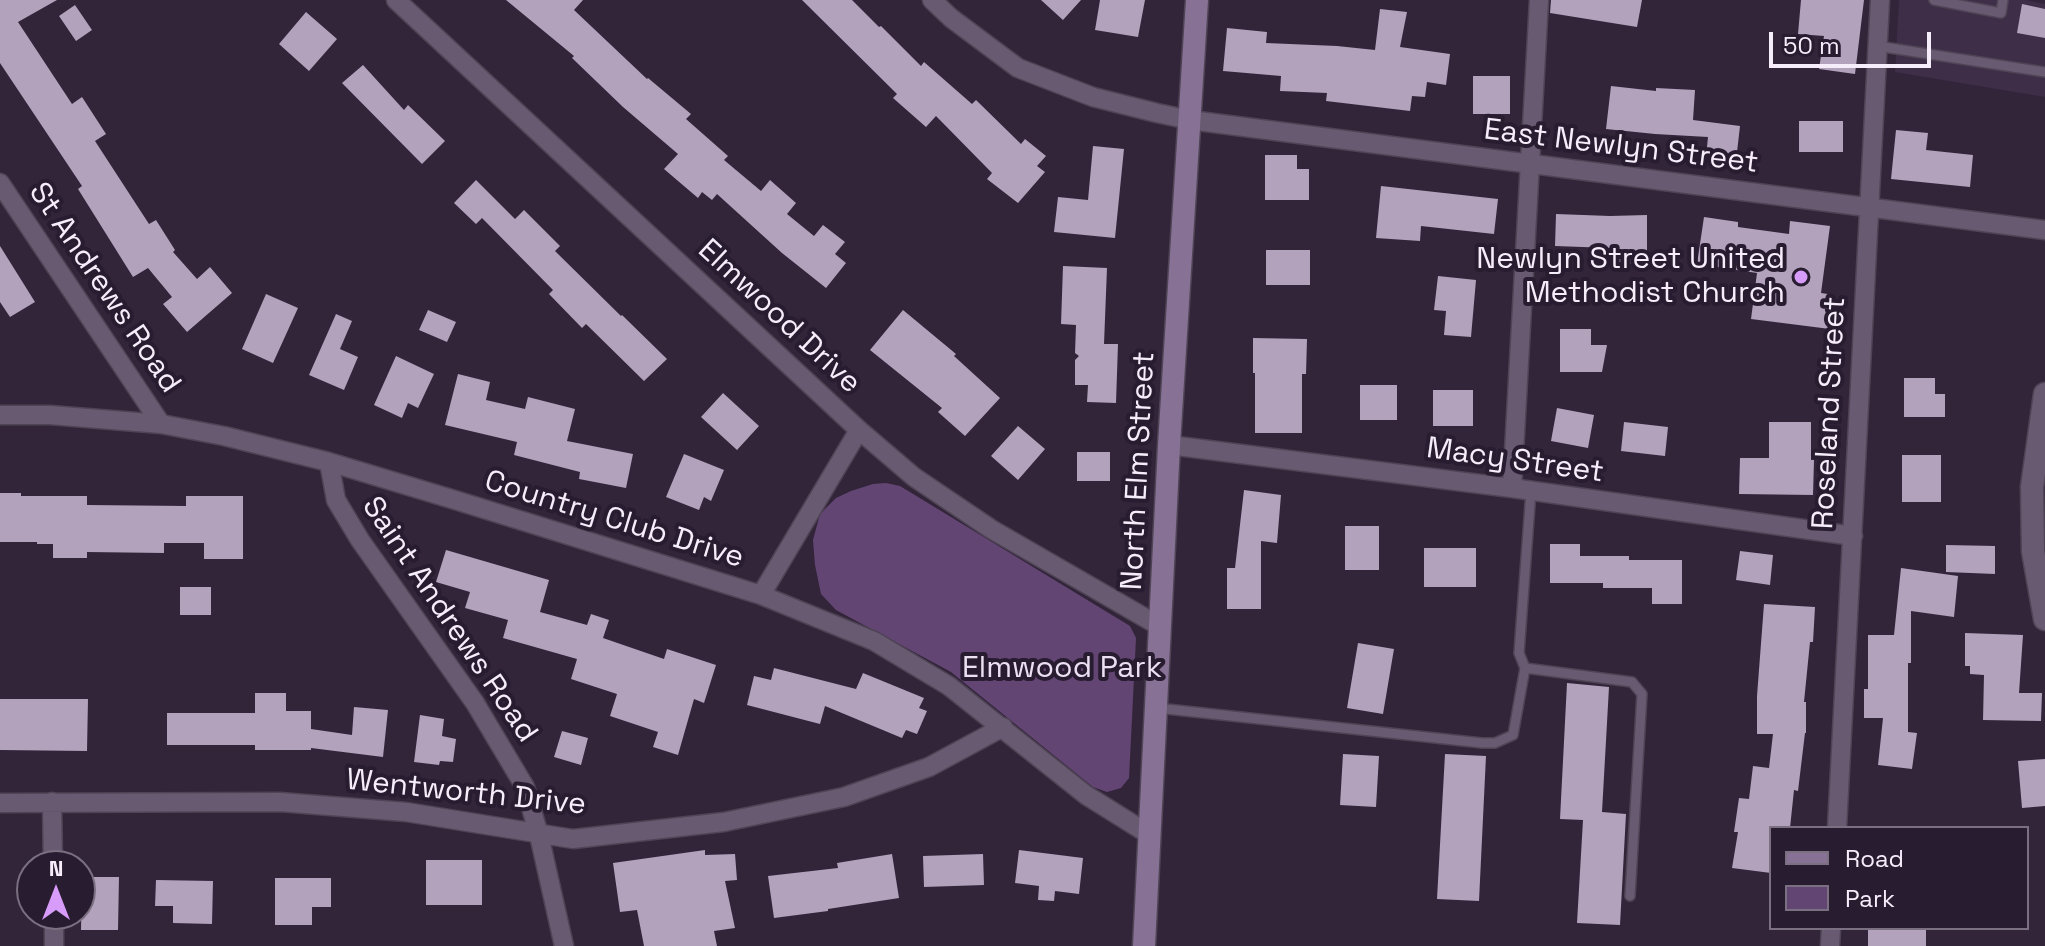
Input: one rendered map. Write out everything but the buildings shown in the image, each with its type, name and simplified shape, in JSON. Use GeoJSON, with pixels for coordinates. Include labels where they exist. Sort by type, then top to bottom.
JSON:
{"type":"FeatureCollection","features":[{"type":"Feature","properties":{"kind":"main road","name":"North Elm Street"},"geometry":{"type":"LineString","coordinates":[[1144,946],[1169,445],[1197,0]]}},
{"type":"Feature","properties":{"kind":"street","name":"Elmwood Drive"},"geometry":{"type":"LineString","coordinates":[[396,0],[859,430],[914,477],[991,529],[1161,627]]}},
{"type":"Feature","properties":{"kind":"street","name":"East Newlyn Street"},"geometry":{"type":"LineString","coordinates":[[932,0],[1018,68],[1093,97],[1190,120],[2045,230]]}},
{"type":"Feature","properties":{"kind":"street"},"geometry":{"type":"LineString","coordinates":[[1512,488],[1539,0]]}},
{"type":"Feature","properties":{"kind":"street","name":"Roseland Street"},"geometry":{"type":"LineString","coordinates":[[1837,826],[1880,0]]}},
{"type":"Feature","properties":{"kind":"street","name":"St Andrews Road"},"geometry":{"type":"LineString","coordinates":[[0,183],[161,424]]}},
{"type":"Feature","properties":{"kind":"street"},"geometry":{"type":"LineString","coordinates":[[2045,394],[2032,487],[2033,551],[2045,619]]}},
{"type":"Feature","properties":{"kind":"street","name":"Country Club Drive"},"geometry":{"type":"LineString","coordinates":[[0,415],[50,415],[161,424],[224,436],[329,462],[761,595],[874,641],[949,686],[1086,795],[1150,835]]}},
{"type":"Feature","properties":{"kind":"street"},"geometry":{"type":"LineString","coordinates":[[761,595],[859,430]]}},
{"type":"Feature","properties":{"kind":"street","name":"Macy Street"},"geometry":{"type":"LineString","coordinates":[[1169,445],[1512,488],[1853,536]]}},
{"type":"Feature","properties":{"kind":"street","name":"Saint Andrews Road"},"geometry":{"type":"LineString","coordinates":[[329,462],[336,500],[360,540],[482,715],[525,787],[564,946]]}},
{"type":"Feature","properties":{"kind":"street","name":"Wentworth Drive"},"geometry":{"type":"LineString","coordinates":[[0,803],[280,802],[406,812],[573,839],[724,822],[844,797],[929,767],[1003,727]]}},
{"type":"Feature","properties":{"kind":"street"},"geometry":{"type":"LineString","coordinates":[[52,802],[53,850]]}},
{"type":"Feature","properties":{"kind":"lane"},"geometry":{"type":"LineString","coordinates":[[1934,0],[2001,13],[2003,0]]}},
{"type":"Feature","properties":{"kind":"lane"},"geometry":{"type":"LineString","coordinates":[[1877,46],[2045,72]]}},
{"type":"Feature","properties":{"kind":"lane"},"geometry":{"type":"LineString","coordinates":[[1157,708],[1451,740],[1495,743],[1513,735],[1525,668],[1519,653],[1531,491]]}},
{"type":"Feature","properties":{"kind":"lane"},"geometry":{"type":"LineString","coordinates":[[1525,668],[1632,682],[1642,694],[1630,896]]}},
{"type":"Feature","properties":{"kind":"shaded area"},"geometry":{"type":"Polygon","coordinates":[[[1899,0],[2025,0],[2045,4],[2045,97],[1895,72],[1899,0]]]}},
{"type":"Feature","properties":{"kind":"green space","name":"Elmwood Park"},"geometry":{"type":"Polygon","coordinates":[[[873,484],[900,486],[1130,626],[1136,638],[1129,778],[1121,788],[1107,792],[1093,787],[951,672],[836,610],[821,594],[813,540],[820,514],[836,498],[873,484]]]}},
{"type":"Feature","properties":{"kind":"place","name":"Newlyn Street United Methodist Church"},"geometry":{"type":"Point","coordinates":[1801,277]}}]}
